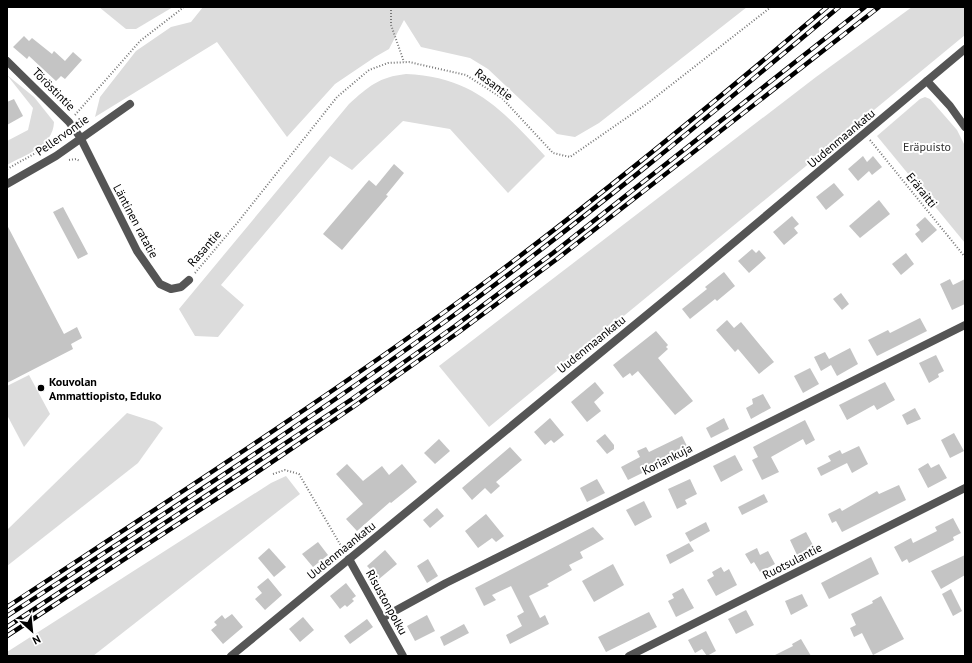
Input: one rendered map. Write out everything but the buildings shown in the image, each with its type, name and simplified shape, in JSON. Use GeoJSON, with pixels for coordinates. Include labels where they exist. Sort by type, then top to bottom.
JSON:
{"type":"FeatureCollection","features":[{"type":"Feature","properties":{"kind":"street","name":"Uudenmaankatu"},"geometry":{"type":"LineString","coordinates":[[231,656],[965,49]]}},
{"type":"Feature","properties":{"kind":"street","name":"Töröstintie"},"geometry":{"type":"LineString","coordinates":[[7,61],[69,122],[80,137]]}},
{"type":"Feature","properties":{"kind":"street"},"geometry":{"type":"LineString","coordinates":[[927,81],[950,106],[965,127]]}},
{"type":"Feature","properties":{"kind":"street","name":"Pellervontie"},"geometry":{"type":"LineString","coordinates":[[7,184],[56,156],[80,137],[130,104]]}},
{"type":"Feature","properties":{"kind":"street","name":"Läntinen ratatie"},"geometry":{"type":"LineString","coordinates":[[80,137],[137,251],[151,274],[160,284],[171,289],[181,287],[188,280]]}},
{"type":"Feature","properties":{"kind":"street","name":"Koriankuja"},"geometry":{"type":"LineString","coordinates":[[382,618],[446,583],[965,325]]}},
{"type":"Feature","properties":{"kind":"street","name":"Ruotsulantie"},"geometry":{"type":"LineString","coordinates":[[629,656],[965,488]]}},
{"type":"Feature","properties":{"kind":"street","name":"Risustonpolku"},"geometry":{"type":"LineString","coordinates":[[349,559],[403,656]]}},
{"type":"Feature","properties":{"kind":"path"},"geometry":{"type":"LineString","coordinates":[[69,122],[140,41],[184,7]]}},
{"type":"Feature","properties":{"kind":"path"},"geometry":{"type":"LineString","coordinates":[[391,7],[390,25],[404,62]]}},
{"type":"Feature","properties":{"kind":"path","name":"Rasantie"},"geometry":{"type":"LineString","coordinates":[[188,280],[238,222],[337,97],[369,70],[388,63],[404,62],[466,74],[502,98],[553,154],[570,157],[648,103],[771,7]]}},
{"type":"Feature","properties":{"kind":"path","name":"Eräraitti"},"geometry":{"type":"LineString","coordinates":[[865,133],[965,257]]}},
{"type":"Feature","properties":{"kind":"path"},"geometry":{"type":"LineString","coordinates":[[7,169],[50,145],[53,150]]}},
{"type":"Feature","properties":{"kind":"path"},"geometry":{"type":"LineString","coordinates":[[273,474],[285,470],[299,474],[349,559]]}},
{"type":"Feature","properties":{"kind":"green space"},"geometry":{"type":"Polygon","coordinates":[[[99,7],[173,7],[136,29],[126,29],[99,7]]]}},
{"type":"Feature","properties":{"kind":"green space"},"geometry":{"type":"Polygon","coordinates":[[[203,7],[747,7],[599,123],[575,137],[557,134],[488,69],[470,58],[421,47],[404,20],[389,49],[335,84],[287,137],[217,42],[95,117],[100,97],[136,51],[171,27],[191,22],[203,7]]]}},
{"type":"Feature","properties":{"kind":"green space"},"geometry":{"type":"Polygon","coordinates":[[[912,7],[965,7],[965,35],[489,427],[439,366],[816,77],[912,7]]]}},
{"type":"Feature","properties":{"kind":"green space"},"geometry":{"type":"Polygon","coordinates":[[[406,74],[430,76],[469,89],[485,99],[515,124],[545,156],[508,193],[450,129],[403,121],[352,170],[330,156],[221,285],[244,305],[218,337],[195,336],[179,309],[349,104],[375,83],[389,77],[406,74]]]}},
{"type":"Feature","properties":{"kind":"green space"},"geometry":{"type":"Polygon","coordinates":[[[7,75],[34,97],[54,122],[49,138],[44,144],[7,165],[7,141],[28,130],[33,108],[7,75]]]}},
{"type":"Feature","properties":{"kind":"green space","name":"Eräpuisto"},"geometry":{"type":"Polygon","coordinates":[[[925,97],[930,99],[957,130],[965,146],[965,243],[877,136],[920,99],[925,97]]]}},
{"type":"Feature","properties":{"kind":"green space"},"geometry":{"type":"Polygon","coordinates":[[[29,375],[50,414],[24,447],[7,415],[7,386],[29,375]]]}},
{"type":"Feature","properties":{"kind":"green space"},"geometry":{"type":"Polygon","coordinates":[[[127,413],[155,422],[163,428],[138,463],[7,566],[7,530],[127,413]]]}},
{"type":"Feature","properties":{"kind":"green space"},"geometry":{"type":"Polygon","coordinates":[[[286,476],[300,494],[93,656],[7,656],[7,652],[271,483],[286,476]]]}},
{"type":"Feature","properties":{"kind":"railway"},"geometry":{"type":"LineString","coordinates":[[7,607],[390,351],[493,277],[686,125],[827,7]]}},
{"type":"Feature","properties":{"kind":"railway"},"geometry":{"type":"LineString","coordinates":[[7,616],[286,433],[450,318],[500,281],[647,166],[839,7]]}},
{"type":"Feature","properties":{"kind":"railway"},"geometry":{"type":"LineString","coordinates":[[7,627],[352,399],[455,326],[553,253],[865,7]]}},
{"type":"Feature","properties":{"kind":"railway"},"geometry":{"type":"LineString","coordinates":[[7,636],[247,479],[356,405],[459,332],[557,259],[879,7]]}},
{"type":"Feature","properties":{"kind":"place","name":"Kouvolan Ammattiopisto, Eduko"},"geometry":{"type":"Point","coordinates":[41,388]}}]}
